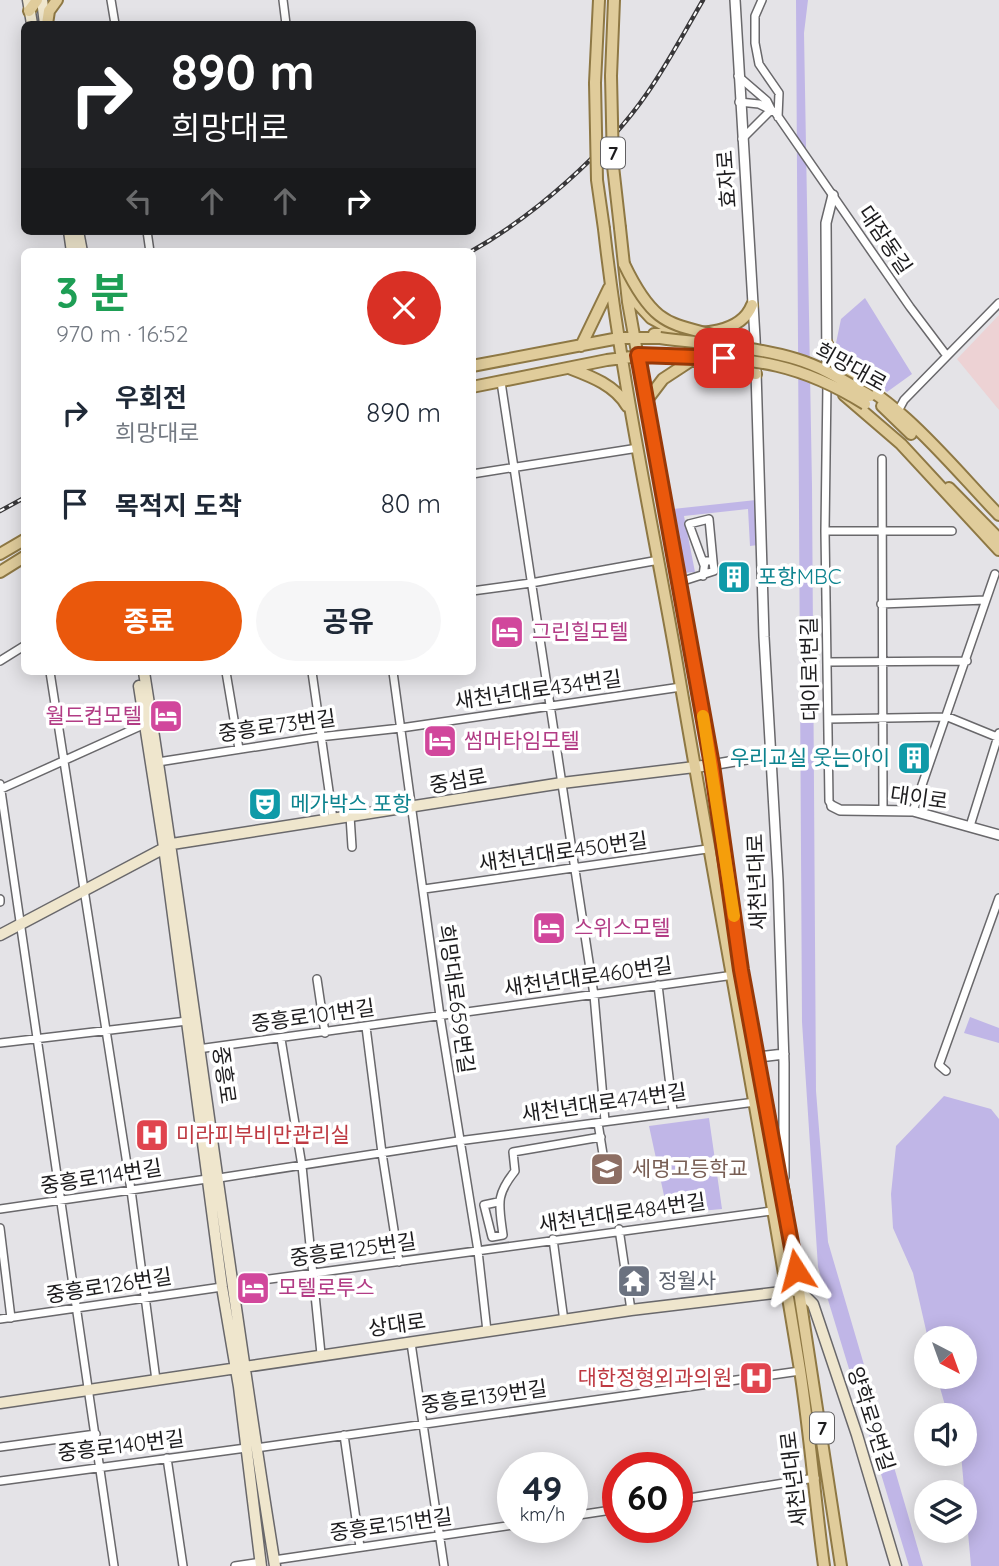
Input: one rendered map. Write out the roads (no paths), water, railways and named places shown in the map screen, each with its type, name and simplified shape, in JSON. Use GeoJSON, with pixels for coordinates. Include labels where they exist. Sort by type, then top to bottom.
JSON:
{"type":"FeatureCollection","features":[{"type":"Feature","properties":{"kind":"main road"},"geometry":{"type":"LineString","coordinates":[[29,6],[37,0]]}},
{"type":"Feature","properties":{"kind":"main road"},"geometry":{"type":"LineString","coordinates":[[42,0],[46,21]]}},
{"type":"Feature","properties":{"kind":"main road"},"geometry":{"type":"LineString","coordinates":[[47,21],[49,11],[57,0]]}},
{"type":"Feature","properties":{"kind":"main road","name":"새천년대로"},"geometry":{"type":"LineString","coordinates":[[599,0],[595,83],[597,180],[621,358],[659,560],[707,849],[758,1057],[784,1193],[841,1566]]}},
{"type":"Feature","properties":{"kind":"main road","name":"새천년대로"},"geometry":{"type":"LineString","coordinates":[[614,0],[611,76],[613,166],[627,292],[638,337],[712,765],[737,975],[771,1211],[800,1371],[824,1566]]}},
{"type":"Feature","properties":{"kind":"main road"},"geometry":{"type":"LineString","coordinates":[[624,264],[643,300],[658,316],[680,327],[758,353]]}},
{"type":"Feature","properties":{"kind":"main road"},"geometry":{"type":"LineString","coordinates":[[581,346],[611,285]]}},
{"type":"Feature","properties":{"kind":"main road"},"geometry":{"type":"LineString","coordinates":[[627,292],[652,318],[679,333]]}},
{"type":"Feature","properties":{"kind":"main road"},"geometry":{"type":"LineString","coordinates":[[638,337],[733,326],[748,315],[752,305]]}},
{"type":"Feature","properties":{"kind":"main road","name":"희망대로"},"geometry":{"type":"LineString","coordinates":[[476,365],[619,338],[638,337],[758,353],[823,369],[868,400],[999,523]]}},
{"type":"Feature","properties":{"kind":"main road"},"geometry":{"type":"LineString","coordinates":[[827,344],[833,360],[851,378],[898,411],[999,515]]}},
{"type":"Feature","properties":{"kind":"main road"},"geometry":{"type":"LineString","coordinates":[[641,355],[657,360],[692,360],[728,365],[756,374]]}},
{"type":"Feature","properties":{"kind":"main road","name":"희망대로"},"geometry":{"type":"LineString","coordinates":[[476,386],[641,355],[769,361],[829,381],[868,400],[999,539]]}},
{"type":"Feature","properties":{"kind":"main road"},"geometry":{"type":"LineString","coordinates":[[647,400],[663,379],[692,360]]}},
{"type":"Feature","properties":{"kind":"main road"},"geometry":{"type":"LineString","coordinates":[[569,368],[604,384],[622,399],[631,413]]}},
{"type":"Feature","properties":{"kind":"main road"},"geometry":{"type":"LineString","coordinates":[[851,378],[822,370],[820,379],[901,444],[999,550]]}},
{"type":"Feature","properties":{"kind":"main road"},"geometry":{"type":"LineString","coordinates":[[829,384],[838,378],[832,371]]}},
{"type":"Feature","properties":{"kind":"main road"},"geometry":{"type":"LineString","coordinates":[[0,554],[21,543]]}},
{"type":"Feature","properties":{"kind":"main road"},"geometry":{"type":"LineString","coordinates":[[0,572],[21,559]]}},
{"type":"Feature","properties":{"kind":"main road","name":"중흥로"},"geometry":{"type":"LineString","coordinates":[[137,675],[168,846],[195,1049],[207,1179],[227,1286],[251,1448],[261,1564]]}},
{"type":"Feature","properties":{"kind":"main road","name":"중흥로"},"geometry":{"type":"LineString","coordinates":[[144,675],[158,762],[187,1021],[195,1049],[219,1178],[227,1286]]}},
{"type":"Feature","properties":{"kind":"main road","name":"중섬로"},"geometry":{"type":"LineString","coordinates":[[0,934],[168,846],[562,783],[712,765]]}},
{"type":"Feature","properties":{"kind":"main road","name":"상대로"},"geometry":{"type":"LineString","coordinates":[[0,1403],[631,1310],[799,1290]]}},
{"type":"Feature","properties":{"kind":"main road","name":"양학로9번길"},"geometry":{"type":"LineString","coordinates":[[799,1290],[813,1304],[857,1435],[896,1566]]}},
{"type":"Feature","properties":{"kind":"main road","name":"중흥로"},"geometry":{"type":"LineString","coordinates":[[251,1448],[274,1563]]}},
{"type":"Feature","properties":{"kind":"street"},"geometry":{"type":"LineString","coordinates":[[111,0],[114,21]]}},
{"type":"Feature","properties":{"kind":"street"},"geometry":{"type":"LineString","coordinates":[[283,0],[286,21]]}},
{"type":"Feature","properties":{"kind":"street","name":"효자로"},"geometry":{"type":"LineString","coordinates":[[735,0],[752,305],[758,353]]}},
{"type":"Feature","properties":{"kind":"street"},"geometry":{"type":"LineString","coordinates":[[762,0],[755,16],[755,43],[759,64],[779,93],[779,117]]}},
{"type":"Feature","properties":{"kind":"street"},"geometry":{"type":"LineString","coordinates":[[738,76],[767,101],[771,110],[742,140]]}},
{"type":"Feature","properties":{"kind":"street","name":"대잠동길"},"geometry":{"type":"LineString","coordinates":[[739,102],[759,104],[779,117],[909,307],[947,356]]}},
{"type":"Feature","properties":{"kind":"street"},"geometry":{"type":"LineString","coordinates":[[832,371],[827,344],[826,223],[833,195]]}},
{"type":"Feature","properties":{"kind":"street"},"geometry":{"type":"LineString","coordinates":[[898,411],[904,400],[999,303]]}},
{"type":"Feature","properties":{"kind":"street"},"geometry":{"type":"LineString","coordinates":[[712,765],[771,755],[756,374],[758,353]]}},
{"type":"Feature","properties":{"kind":"street"},"geometry":{"type":"LineString","coordinates":[[501,382],[594,995],[601,1137],[607,1179]]}},
{"type":"Feature","properties":{"kind":"street","name":"대이로1번길"},"geometry":{"type":"LineString","coordinates":[[829,384],[825,531],[829,800],[832,806]]}},
{"type":"Feature","properties":{"kind":"street"},"geometry":{"type":"LineString","coordinates":[[887,402],[904,400]]}},
{"type":"Feature","properties":{"kind":"street"},"geometry":{"type":"LineString","coordinates":[[476,473],[638,448]]}},
{"type":"Feature","properties":{"kind":"street"},"geometry":{"type":"LineString","coordinates":[[881,459],[883,810]]}},
{"type":"Feature","properties":{"kind":"street"},"geometry":{"type":"LineString","coordinates":[[680,582],[703,576],[714,572],[709,519],[689,524],[704,565],[703,576]]}},
{"type":"Feature","properties":{"kind":"street"},"geometry":{"type":"LineString","coordinates":[[825,531],[952,531]]}},
{"type":"Feature","properties":{"kind":"street"},"geometry":{"type":"LineString","coordinates":[[704,565],[709,559],[713,561]]}},
{"type":"Feature","properties":{"kind":"street"},"geometry":{"type":"LineString","coordinates":[[476,590],[659,560]]}},
{"type":"Feature","properties":{"kind":"street"},"geometry":{"type":"LineString","coordinates":[[913,811],[948,717],[995,574]]}},
{"type":"Feature","properties":{"kind":"street"},"geometry":{"type":"LineString","coordinates":[[881,604],[986,600]]}},
{"type":"Feature","properties":{"kind":"street"},"geometry":{"type":"LineString","coordinates":[[0,661],[21,648]]}},
{"type":"Feature","properties":{"kind":"street"},"geometry":{"type":"LineString","coordinates":[[828,662],[967,662]]}},
{"type":"Feature","properties":{"kind":"street"},"geometry":{"type":"LineString","coordinates":[[50,675],[131,1190],[156,1380]]}},
{"type":"Feature","properties":{"kind":"street"},"geometry":{"type":"LineString","coordinates":[[227,675],[239,749]]}},
{"type":"Feature","properties":{"kind":"street"},"geometry":{"type":"LineString","coordinates":[[312,675],[319,737],[333,819]]}},
{"type":"Feature","properties":{"kind":"street","name":"희망대로659번길"},"geometry":{"type":"LineString","coordinates":[[393,675],[458,1141],[478,1251],[487,1331]]}},
{"type":"Feature","properties":{"kind":"street","name":"새천년대로434번길"},"geometry":{"type":"LineString","coordinates":[[401,728],[681,687]]}},
{"type":"Feature","properties":{"kind":"street"},"geometry":{"type":"LineString","coordinates":[[828,719],[948,717],[998,735],[970,826]]}},
{"type":"Feature","properties":{"kind":"street"},"geometry":{"type":"LineString","coordinates":[[114,1566],[90,1391],[59,1202],[21,923],[4,851],[0,787],[145,724]]}},
{"type":"Feature","properties":{"kind":"street","name":"중흥로73번길"},"geometry":{"type":"LineString","coordinates":[[158,762],[319,737],[401,728]]}},
{"type":"Feature","properties":{"kind":"street","name":"새천년대로"},"geometry":{"type":"LineString","coordinates":[[771,755],[784,1054],[784,1193]]}},
{"type":"Feature","properties":{"kind":"street","name":"대이로"},"geometry":{"type":"LineString","coordinates":[[832,806],[840,810],[913,811],[999,835]]}},
{"type":"Feature","properties":{"kind":"street"},"geometry":{"type":"LineString","coordinates":[[350,816],[352,847]]}},
{"type":"Feature","properties":{"kind":"street","name":"새천년대로450번길"},"geometry":{"type":"LineString","coordinates":[[424,889],[707,849]]}},
{"type":"Feature","properties":{"kind":"street"},"geometry":{"type":"LineString","coordinates":[[946,1071],[939,1065],[999,898]]}},
{"type":"Feature","properties":{"kind":"street","name":"새천년대로460번길"},"geometry":{"type":"LineString","coordinates":[[440,1016],[737,975]]}},
{"type":"Feature","properties":{"kind":"street"},"geometry":{"type":"LineString","coordinates":[[317,979],[326,1033]]}},
{"type":"Feature","properties":{"kind":"street"},"geometry":{"type":"LineString","coordinates":[[658,985],[674,1111]]}},
{"type":"Feature","properties":{"kind":"street","name":"중흥로101번길"},"geometry":{"type":"LineString","coordinates":[[195,1049],[440,1016]]}},
{"type":"Feature","properties":{"kind":"street"},"geometry":{"type":"LineString","coordinates":[[0,1043],[187,1021]]}},
{"type":"Feature","properties":{"kind":"street"},"geometry":{"type":"LineString","coordinates":[[366,1027],[399,1262]]}},
{"type":"Feature","properties":{"kind":"street"},"geometry":{"type":"LineString","coordinates":[[281,1039],[302,1167],[321,1354]]}},
{"type":"Feature","properties":{"kind":"street"},"geometry":{"type":"LineString","coordinates":[[758,1057],[784,1054]]}},
{"type":"Feature","properties":{"kind":"street","name":"새천년대로474번길"},"geometry":{"type":"LineString","coordinates":[[219,1178],[458,1141],[755,1102]]}},
{"type":"Feature","properties":{"kind":"street"},"geometry":{"type":"LineString","coordinates":[[498,1202],[484,1205],[492,1237],[503,1235],[498,1202],[502,1188],[515,1171],[510,1134]]}},
{"type":"Feature","properties":{"kind":"street"},"geometry":{"type":"LineString","coordinates":[[513,1152],[601,1137]]}},
{"type":"Feature","properties":{"kind":"street","name":"중흥로114번길"},"geometry":{"type":"LineString","coordinates":[[0,1209],[207,1179]]}},
{"type":"Feature","properties":{"kind":"street","name":"새천년대로484번길"},"geometry":{"type":"LineString","coordinates":[[478,1251],[619,1229],[771,1211]]}},
{"type":"Feature","properties":{"kind":"street"},"geometry":{"type":"LineString","coordinates":[[473,1221],[487,1219]]}},
{"type":"Feature","properties":{"kind":"street"},"geometry":{"type":"LineString","coordinates":[[0,1228],[11,1318]]}},
{"type":"Feature","properties":{"kind":"street"},"geometry":{"type":"LineString","coordinates":[[619,1229],[631,1310]]}},
{"type":"Feature","properties":{"kind":"street"},"geometry":{"type":"LineString","coordinates":[[553,1240],[564,1321]]}},
{"type":"Feature","properties":{"kind":"street","name":"중흥로125번길"},"geometry":{"type":"LineString","coordinates":[[227,1286],[478,1251]]}},
{"type":"Feature","properties":{"kind":"street","name":"중흥로126번길"},"geometry":{"type":"LineString","coordinates":[[0,1320],[227,1286]]}},
{"type":"Feature","properties":{"kind":"street"},"geometry":{"type":"LineString","coordinates":[[411,1343],[444,1566]]}},
{"type":"Feature","properties":{"kind":"street","name":"중흥로139번길"},"geometry":{"type":"LineString","coordinates":[[251,1448],[800,1371]]}},
{"type":"Feature","properties":{"kind":"street"},"geometry":{"type":"LineString","coordinates":[[0,1447],[96,1434]]}},
{"type":"Feature","properties":{"kind":"street"},"geometry":{"type":"LineString","coordinates":[[344,1435],[360,1547]]}},
{"type":"Feature","properties":{"kind":"street","name":"중흥로140번길"},"geometry":{"type":"LineString","coordinates":[[0,1481],[100,1465],[251,1448]]}},
{"type":"Feature","properties":{"kind":"street"},"geometry":{"type":"LineString","coordinates":[[167,1458],[183,1566]]}},
{"type":"Feature","properties":{"kind":"street"},"geometry":{"type":"LineString","coordinates":[[693,1497],[815,1478]]}},
{"type":"Feature","properties":{"kind":"street","name":"중흥로151번길"},"geometry":{"type":"LineString","coordinates":[[274,1563],[360,1547],[497,1527]]}},
{"type":"Feature","properties":{"kind":"street"},"geometry":{"type":"LineString","coordinates":[[235,1566],[261,1564]]}},
{"type":"Feature","properties":{"kind":"railway"},"geometry":{"type":"LineString","coordinates":[[476,248],[543,202],[612,137],[655,81],[703,0]]}},
{"type":"Feature","properties":{"kind":"railway"},"geometry":{"type":"LineString","coordinates":[[0,511],[21,500]]}},
{"type":"Feature","properties":{"kind":"place","name":"포항MBC"},"geometry":{"type":"Point","coordinates":[734,577]}},
{"type":"Feature","properties":{"kind":"place","name":"그린힐모텔"},"geometry":{"type":"Point","coordinates":[507,632]}},
{"type":"Feature","properties":{"kind":"place","name":"월드컵모텔"},"geometry":{"type":"Point","coordinates":[166,716]}},
{"type":"Feature","properties":{"kind":"place","name":"썸머타임모텔"},"geometry":{"type":"Point","coordinates":[440,741]}},
{"type":"Feature","properties":{"kind":"place","name":"우리교실 웃는아이"},"geometry":{"type":"Point","coordinates":[914,758]}},
{"type":"Feature","properties":{"kind":"place","name":"메가박스 포항"},"geometry":{"type":"Point","coordinates":[265,804]}},
{"type":"Feature","properties":{"kind":"place","name":"스위스모텔"},"geometry":{"type":"Point","coordinates":[549,928]}},
{"type":"Feature","properties":{"kind":"place","name":"미라피부비만관리실"},"geometry":{"type":"Point","coordinates":[152,1135]}},
{"type":"Feature","properties":{"kind":"place","name":"세명고등학교"},"geometry":{"type":"Point","coordinates":[607,1169]}},
{"type":"Feature","properties":{"kind":"place","name":"정월사"},"geometry":{"type":"Point","coordinates":[634,1281]}},
{"type":"Feature","properties":{"kind":"place","name":"모텔로투스"},"geometry":{"type":"Point","coordinates":[253,1288]}},
{"type":"Feature","properties":{"kind":"place","name":"대한정형외과의원"},"geometry":{"type":"Point","coordinates":[756,1378]}}]}
